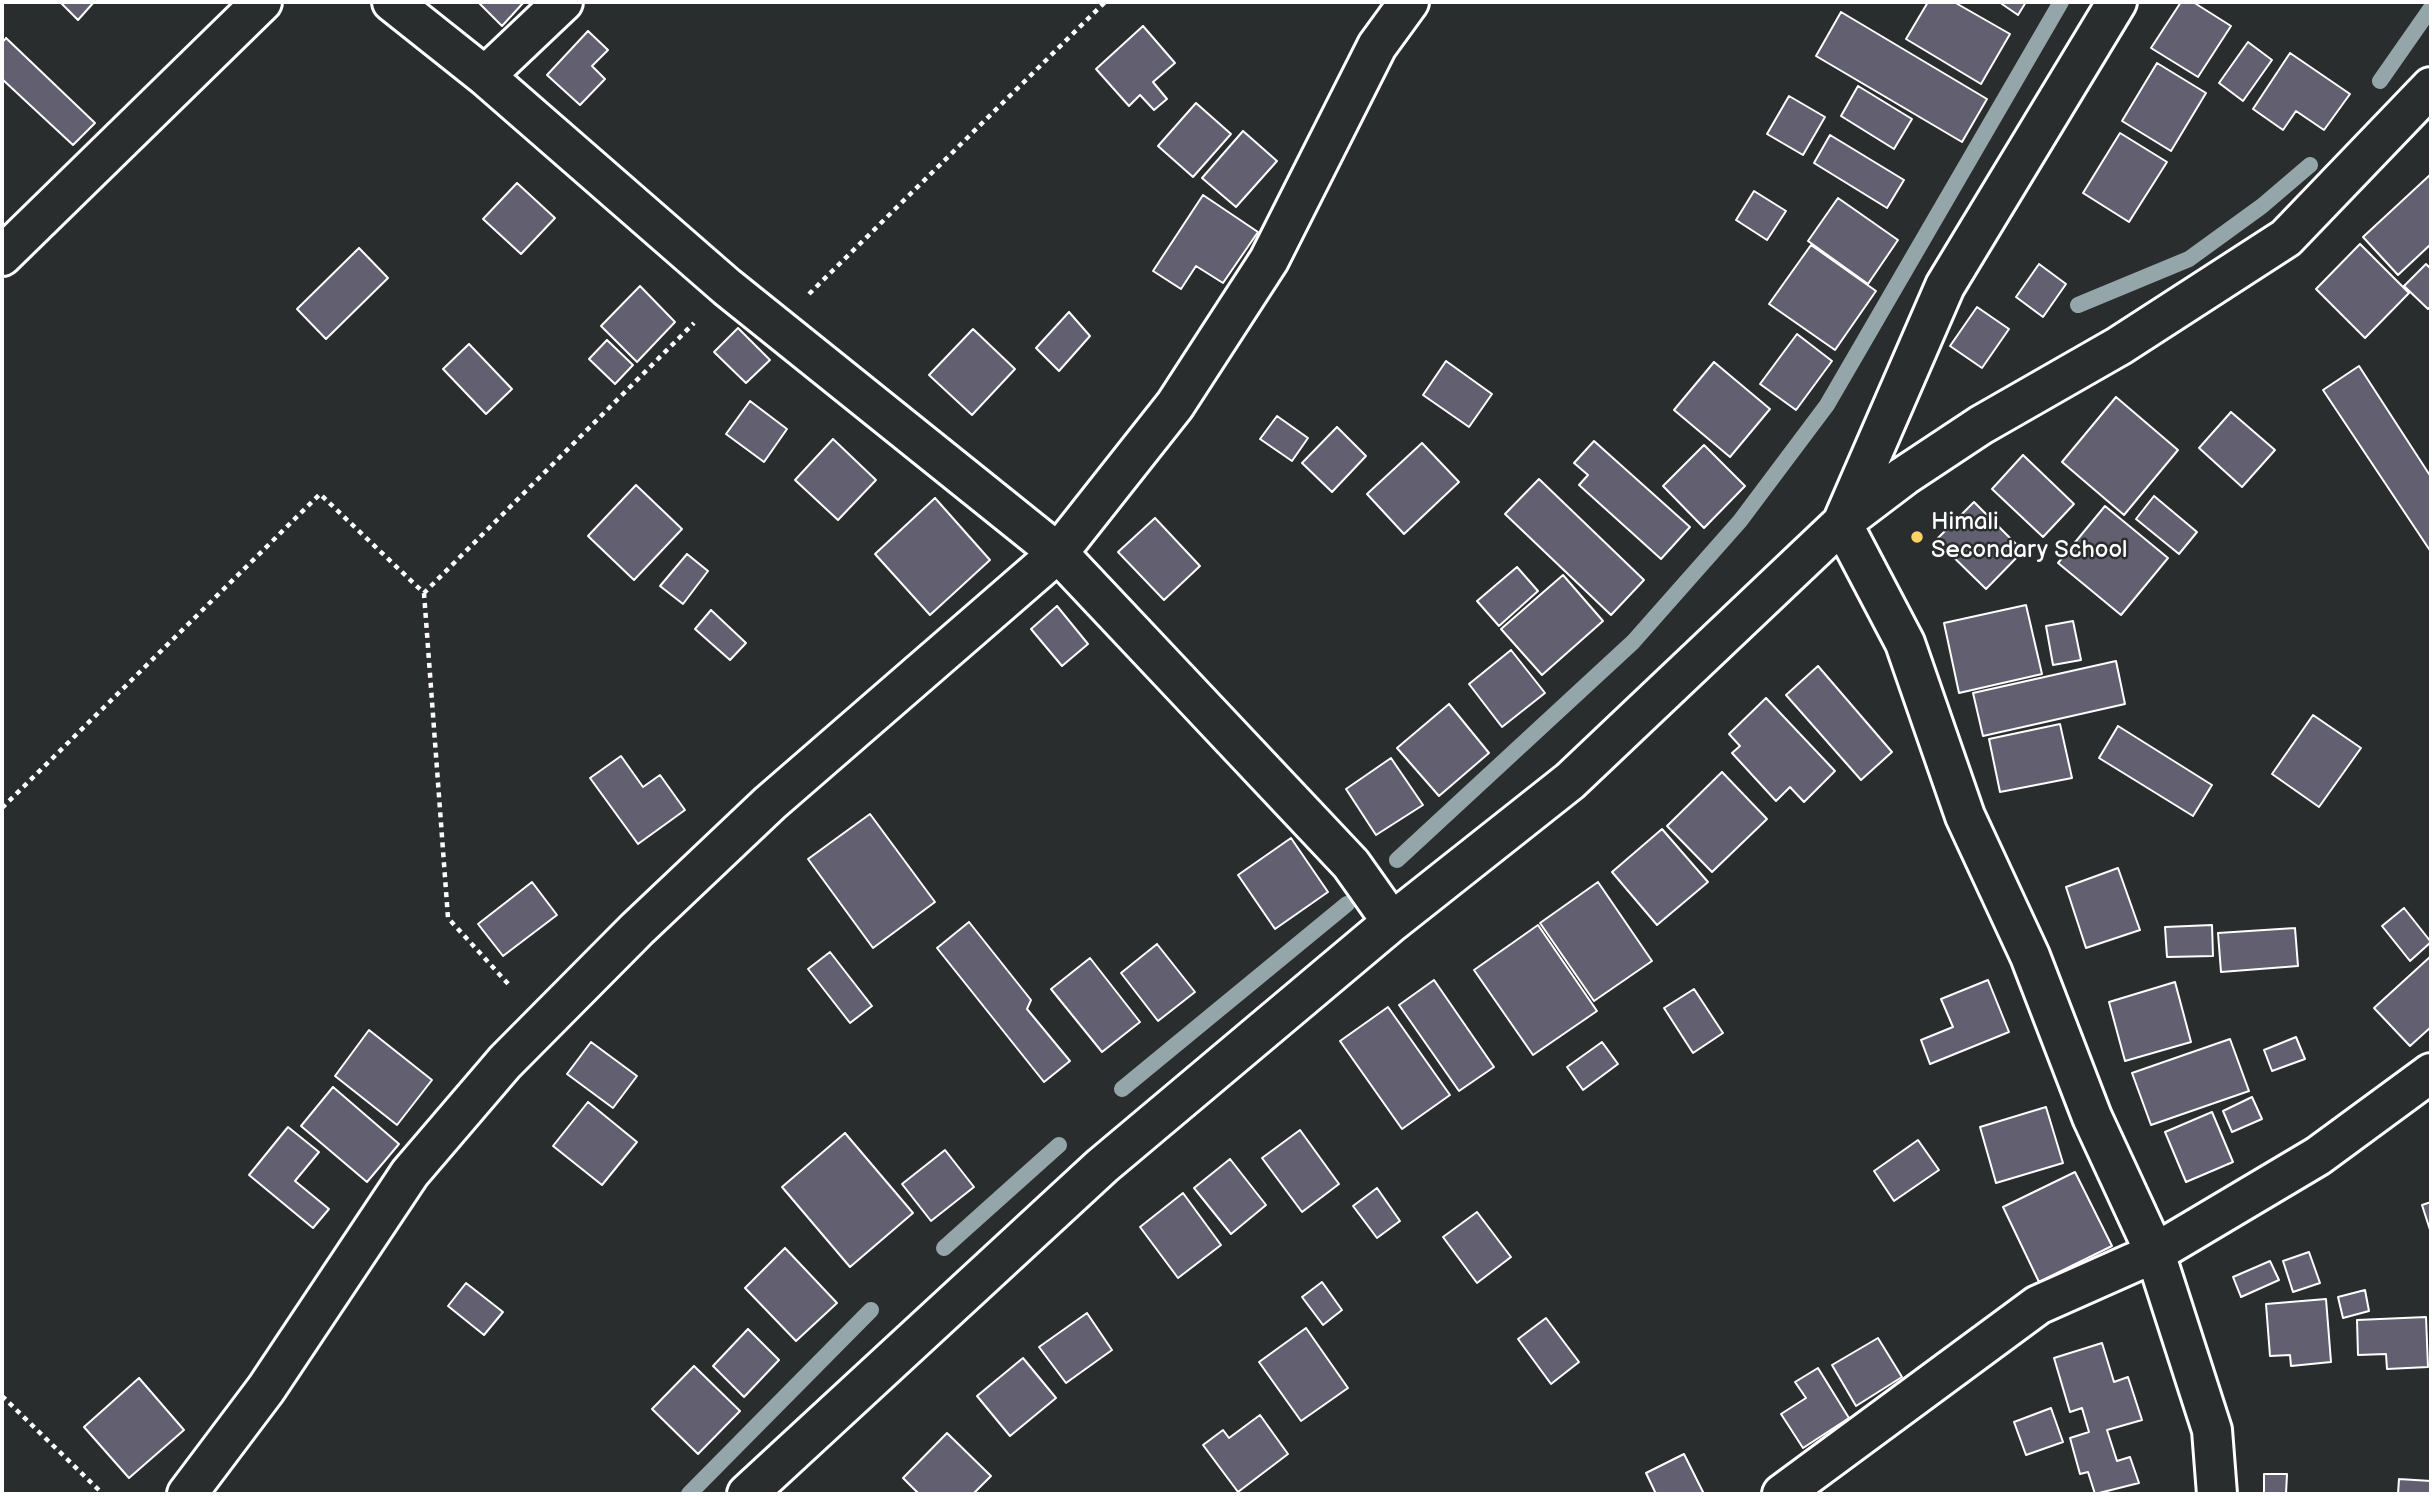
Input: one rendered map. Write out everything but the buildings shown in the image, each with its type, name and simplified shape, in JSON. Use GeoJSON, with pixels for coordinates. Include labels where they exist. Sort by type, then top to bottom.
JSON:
{"type":"FeatureCollection","features":[{"type":"Feature","properties":{"kind":"street"},"geometry":{"type":"LineString","coordinates":[[2,256],[262,2]]}},
{"type":"Feature","properties":{"kind":"street"},"geometry":{"type":"LineString","coordinates":[[392,2],[485,76],[727,287],[1058,553],[1291,804],[1351,864],[1392,922]]}},
{"type":"Feature","properties":{"kind":"street"},"geometry":{"type":"LineString","coordinates":[[485,76],[563,2]]}},
{"type":"Feature","properties":{"kind":"street"},"geometry":{"type":"LineString","coordinates":[[187,1494],[266,1389],[410,1173],[505,1062],[770,803],[1058,553],[1175,405],[1269,260],[1377,46],[1409,2]]}},
{"type":"Feature","properties":{"kind":"street"},"geometry":{"type":"LineString","coordinates":[[1842,523],[1945,286],[2117,2]]}},
{"type":"Feature","properties":{"kind":"street"},"geometry":{"type":"LineString","coordinates":[[747,1494],[1102,1166],[1392,922],[1570,781],[1842,523],[1904,476],[1981,425],[2119,346],[2287,238],[2431,87]]}},
{"type":"Feature","properties":{"kind":"street"},"geometry":{"type":"LineString","coordinates":[[1842,523],[1905,643],[1965,816],[2030,956],[2092,1117],[2155,1253],[2212,1430],[2217,1494]]}},
{"type":"Feature","properties":{"kind":"street"},"geometry":{"type":"LineString","coordinates":[[1782,1494],[2038,1305],[2155,1253],[2318,1156],[2431,1073]]}},
{"type":"Feature","properties":{"kind":"path"},"geometry":{"type":"LineString","coordinates":[[777,325],[1105,2]]}},
{"type":"Feature","properties":{"kind":"path"},"geometry":{"type":"LineString","coordinates":[[424,593],[727,287]]}},
{"type":"Feature","properties":{"kind":"path"},"geometry":{"type":"LineString","coordinates":[[2,808],[320,494],[424,593],[448,918],[544,1022]]}},
{"type":"Feature","properties":{"kind":"path"},"geometry":{"type":"LineString","coordinates":[[2,1396],[103,1494]]}},
{"type":"Feature","properties":{"kind":"waterway"},"geometry":{"type":"LineString","coordinates":[[1397,860],[1633,642],[1740,521],[1827,405],[2061,2]]}},
{"type":"Feature","properties":{"kind":"waterway"},"geometry":{"type":"LineString","coordinates":[[2380,81],[2431,8]]}},
{"type":"Feature","properties":{"kind":"waterway"},"geometry":{"type":"LineString","coordinates":[[2078,305],[2189,259],[2262,206],[2310,165]]}},
{"type":"Feature","properties":{"kind":"waterway"},"geometry":{"type":"LineString","coordinates":[[1122,1089],[1347,904]]}},
{"type":"Feature","properties":{"kind":"waterway"},"geometry":{"type":"LineString","coordinates":[[944,1248],[1059,1145]]}},
{"type":"Feature","properties":{"kind":"waterway"},"geometry":{"type":"LineString","coordinates":[[689,1494],[871,1310]]}},
{"type":"Feature","properties":{"kind":"place","name":"Himali Secondary School"},"geometry":{"type":"Point","coordinates":[1917,537]}}]}
